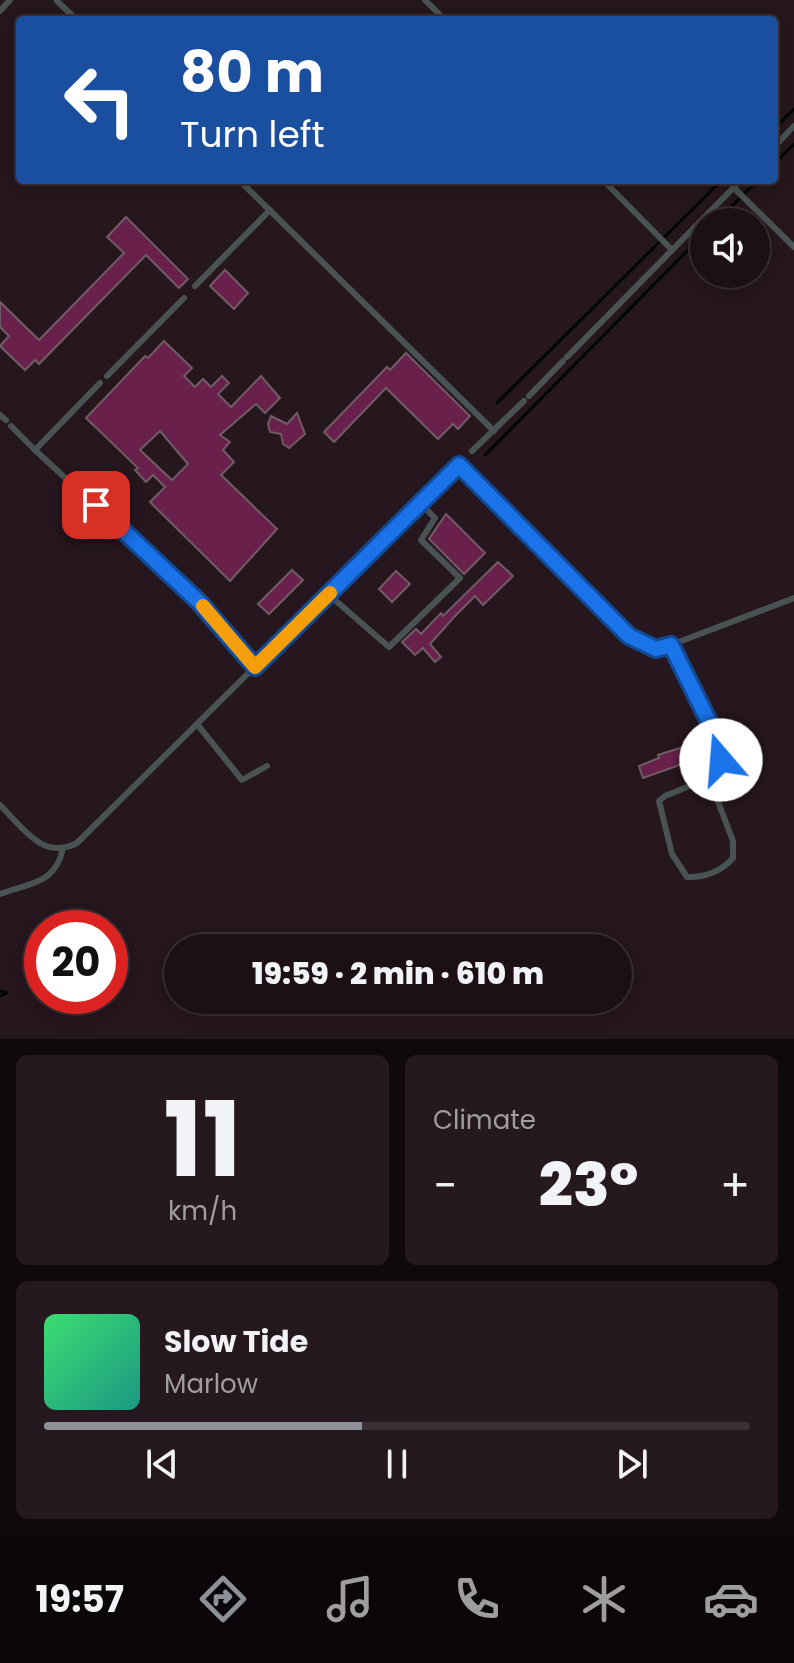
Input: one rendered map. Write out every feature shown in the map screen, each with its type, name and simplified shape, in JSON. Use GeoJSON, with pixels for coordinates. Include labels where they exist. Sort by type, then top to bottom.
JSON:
{"type":"FeatureCollection","features":[{"type":"Feature","properties":{"kind":"lane"},"geometry":{"type":"LineString","coordinates":[[0,11],[10,0]]}},
{"type":"Feature","properties":{"kind":"lane"},"geometry":{"type":"LineString","coordinates":[[425,0],[441,16]]}},
{"type":"Feature","properties":{"kind":"lane"},"geometry":{"type":"LineString","coordinates":[[57,1],[73,16]]}},
{"type":"Feature","properties":{"kind":"lane"},"geometry":{"type":"LineString","coordinates":[[778,143],[794,126]]}},
{"type":"Feature","properties":{"kind":"lane"},"geometry":{"type":"LineString","coordinates":[[243,184],[494,431]]}},
{"type":"Feature","properties":{"kind":"lane"},"geometry":{"type":"LineString","coordinates":[[607,184],[672,250]]}},
{"type":"Feature","properties":{"kind":"lane"},"geometry":{"type":"LineString","coordinates":[[472,451],[738,184]]}},
{"type":"Feature","properties":{"kind":"lane"},"geometry":{"type":"LineString","coordinates":[[734,188],[794,247]]}},
{"type":"Feature","properties":{"kind":"lane"},"geometry":{"type":"LineString","coordinates":[[195,286],[270,210]]}},
{"type":"Feature","properties":{"kind":"lane"},"geometry":{"type":"LineString","coordinates":[[107,376],[184,298]]}},
{"type":"Feature","properties":{"kind":"lane"},"geometry":{"type":"LineString","coordinates":[[35,450],[100,383]]}},
{"type":"Feature","properties":{"kind":"lane"},"geometry":{"type":"LineString","coordinates":[[6,420],[199,602],[255,667]]}},
{"type":"Feature","properties":{"kind":"lane"},"geometry":{"type":"LineString","coordinates":[[0,805],[45,847],[63,848],[77,843],[460,464],[629,636],[656,649],[794,598]]}},
{"type":"Feature","properties":{"kind":"lane"},"geometry":{"type":"LineString","coordinates":[[328,594],[389,647],[460,578],[421,540],[435,518],[420,503]]}},
{"type":"Feature","properties":{"kind":"lane"},"geometry":{"type":"LineString","coordinates":[[671,645],[718,740],[721,760],[718,772],[709,778],[659,801],[672,854],[687,877],[697,877],[723,868],[735,853],[709,778]]}},
{"type":"Feature","properties":{"kind":"lane"},"geometry":{"type":"LineString","coordinates":[[197,724],[242,780],[267,766]]}},
{"type":"Feature","properties":{"kind":"lane"},"geometry":{"type":"LineString","coordinates":[[0,894],[51,876],[60,862],[63,848]]}},
{"type":"Feature","properties":{"kind":"building"},"geometry":{"type":"Polygon","coordinates":[[[126,217],[188,279],[179,288],[146,255],[39,364],[35,360],[25,370],[0,346],[9,336],[0,327],[0,302],[39,340],[124,253],[107,237],[126,217]]]}},
{"type":"Feature","properties":{"kind":"building"},"geometry":{"type":"Polygon","coordinates":[[[225,270],[248,293],[234,309],[210,286],[225,270]]]}},
{"type":"Feature","properties":{"kind":"building"},"geometry":{"type":"Polygon","coordinates":[[[164,341],[192,368],[184,376],[195,387],[203,379],[211,387],[222,376],[229,383],[218,394],[231,407],[261,376],[280,398],[265,413],[256,404],[220,435],[230,442],[223,450],[234,462],[221,475],[277,529],[230,581],[150,502],[165,487],[153,475],[146,482],[135,470],[138,468],[86,418],[145,356],[148,358],[164,341]],[[160,431],[140,450],[172,480],[188,464],[160,431]]]}},
{"type":"Feature","properties":{"kind":"building"},"geometry":{"type":"Polygon","coordinates":[[[406,353],[470,416],[458,429],[453,424],[438,439],[386,388],[334,442],[324,432],[387,367],[390,370],[406,353]]]}},
{"type":"Feature","properties":{"kind":"building"},"geometry":{"type":"Polygon","coordinates":[[[297,413],[305,434],[289,448],[283,444],[281,434],[270,432],[268,424],[271,416],[287,424],[297,413]]]}},
{"type":"Feature","properties":{"kind":"building"},"geometry":{"type":"Polygon","coordinates":[[[446,514],[485,553],[464,574],[429,539],[446,514]]]}},
{"type":"Feature","properties":{"kind":"building"},"geometry":{"type":"Polygon","coordinates":[[[498,562],[513,576],[483,605],[475,596],[455,616],[430,644],[441,657],[435,662],[423,648],[415,655],[402,642],[416,629],[421,634],[441,613],[443,616],[498,562]]]}},
{"type":"Feature","properties":{"kind":"building"},"geometry":{"type":"Polygon","coordinates":[[[292,570],[303,580],[269,614],[258,604],[292,570]]]}},
{"type":"Feature","properties":{"kind":"building"},"geometry":{"type":"Polygon","coordinates":[[[396,571],[410,584],[392,602],[379,589],[396,571]]]}},
{"type":"Feature","properties":{"kind":"building"},"geometry":{"type":"Polygon","coordinates":[[[686,746],[691,761],[643,778],[639,766],[659,758],[658,755],[686,746]]]}},
{"type":"Feature","properties":{"kind":"waterway"},"geometry":{"type":"LineString","coordinates":[[778,125],[794,109]]}},
{"type":"Feature","properties":{"kind":"waterway"},"geometry":{"type":"LineString","coordinates":[[778,160],[794,144]]}},
{"type":"Feature","properties":{"kind":"waterway"},"geometry":{"type":"LineString","coordinates":[[497,403],[718,184]]}},
{"type":"Feature","properties":{"kind":"waterway"},"geometry":{"type":"LineString","coordinates":[[730,208],[754,184]]}},
{"type":"Feature","properties":{"kind":"waterway"},"geometry":{"type":"LineString","coordinates":[[485,455],[690,248]]}},
{"type":"Feature","properties":{"kind":"waterway"},"geometry":{"type":"LineString","coordinates":[[0,991],[7,993],[0,996]]}},
{"type":"Feature","properties":{"kind":"slow traffic"},"geometry":{"type":"LineString","coordinates":[[203,606],[255,667],[330,593]]}},
{"type":"Feature","properties":{"kind":"route"},"geometry":{"type":"LineString","coordinates":[[96,505],[199,602],[255,667],[459,465],[629,636],[643,646],[656,649],[671,645],[718,740],[721,760]]}}]}
